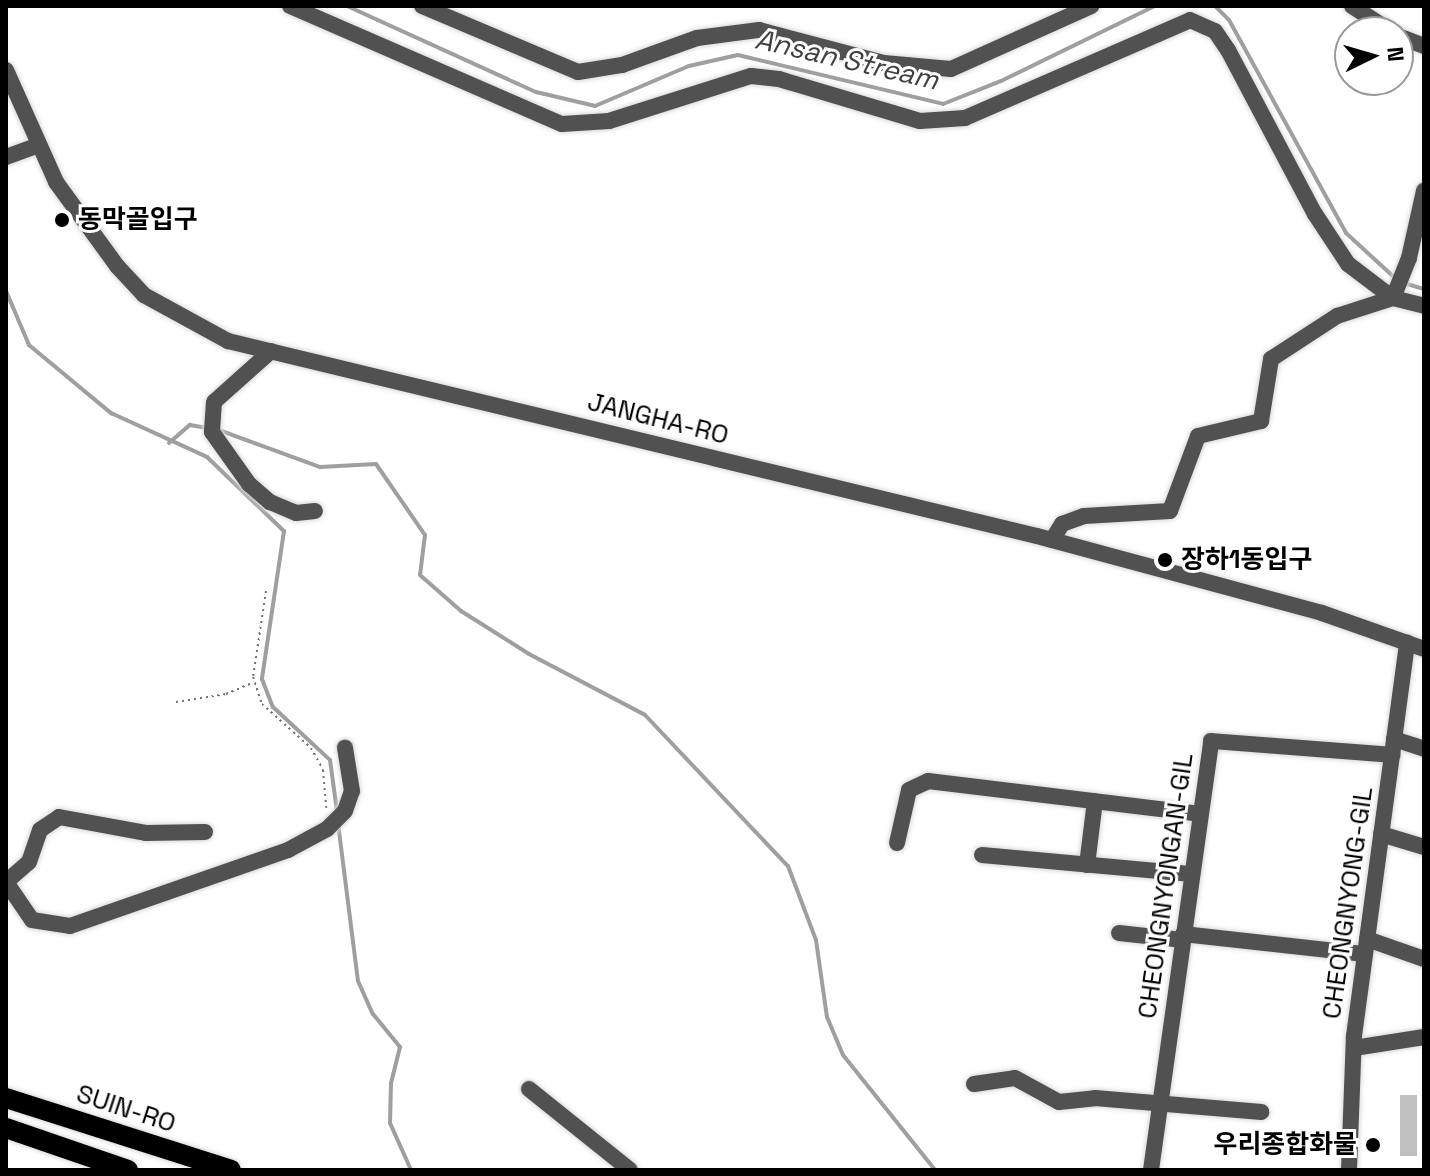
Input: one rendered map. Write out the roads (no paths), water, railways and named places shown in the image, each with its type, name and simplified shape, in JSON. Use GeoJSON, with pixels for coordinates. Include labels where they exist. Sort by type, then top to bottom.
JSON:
{"type":"FeatureCollection","features":[{"type":"Feature","properties":{"kind":"main road","name":"SUIN-RO"},"geometry":{"type":"LineString","coordinates":[[6,1098],[231,1170]]}},
{"type":"Feature","properties":{"kind":"main road"},"geometry":{"type":"LineString","coordinates":[[6,1128],[128,1170]]}},
{"type":"Feature","properties":{"kind":"street"},"geometry":{"type":"LineString","coordinates":[[290,6],[562,124],[620,119],[713,84],[751,76],[779,79],[920,121],[965,118],[1190,20],[1215,31],[1228,50],[1333,246],[1365,282],[1424,306]]}},
{"type":"Feature","properties":{"kind":"street"},"geometry":{"type":"LineString","coordinates":[[422,6],[578,72],[622,65],[697,38],[759,30],[884,63],[951,69],[1091,6]]}},
{"type":"Feature","properties":{"kind":"street","name":"JANGHA-RO"},"geometry":{"type":"LineString","coordinates":[[6,70],[56,182],[144,295],[228,341],[1052,540],[1322,613],[1424,649]]}},
{"type":"Feature","properties":{"kind":"street"},"geometry":{"type":"LineString","coordinates":[[6,157],[39,145]]}},
{"type":"Feature","properties":{"kind":"street"},"geometry":{"type":"LineString","coordinates":[[1395,296],[1409,258],[1424,191]]}},
{"type":"Feature","properties":{"kind":"street"},"geometry":{"type":"LineString","coordinates":[[1052,540],[1062,524],[1084,516],[1170,511],[1198,436],[1261,421],[1271,359],[1337,316],[1395,296]]}},
{"type":"Feature","properties":{"kind":"street"},"geometry":{"type":"LineString","coordinates":[[271,351],[226,387],[214,402],[211,426],[249,484],[270,502],[296,513],[315,511]]}},
{"type":"Feature","properties":{"kind":"street","name":"CHEONGNYONG-GIL"},"geometry":{"type":"LineString","coordinates":[[1349,1170],[1354,1048],[1407,643]]}},
{"type":"Feature","properties":{"kind":"street","name":"CHEONGNYONGAN-GIL"},"geometry":{"type":"LineString","coordinates":[[1151,1170],[1211,741],[1393,747]]}},
{"type":"Feature","properties":{"kind":"street"},"geometry":{"type":"LineString","coordinates":[[1393,747],[1424,749]]}},
{"type":"Feature","properties":{"kind":"street"},"geometry":{"type":"LineString","coordinates":[[205,832],[146,833],[59,817],[40,830],[29,862],[6,882],[32,920],[70,926],[288,850],[329,827],[345,811],[352,791],[345,748]]}},
{"type":"Feature","properties":{"kind":"street"},"geometry":{"type":"LineString","coordinates":[[897,843],[909,790],[928,781],[1200,814]]}},
{"type":"Feature","properties":{"kind":"street"},"geometry":{"type":"LineString","coordinates":[[1087,865],[1095,801]]}},
{"type":"Feature","properties":{"kind":"street"},"geometry":{"type":"LineString","coordinates":[[1381,834],[1424,847]]}},
{"type":"Feature","properties":{"kind":"street"},"geometry":{"type":"LineString","coordinates":[[982,855],[1192,874]]}},
{"type":"Feature","properties":{"kind":"street"},"geometry":{"type":"LineString","coordinates":[[1119,933],[1366,946],[1424,959]]}},
{"type":"Feature","properties":{"kind":"street"},"geometry":{"type":"LineString","coordinates":[[1354,1048],[1424,1037]]}},
{"type":"Feature","properties":{"kind":"street"},"geometry":{"type":"LineString","coordinates":[[974,1084],[1015,1078],[1059,1102],[1095,1098],[1261,1112]]}},
{"type":"Feature","properties":{"kind":"street"},"geometry":{"type":"LineString","coordinates":[[529,1089],[630,1170]]}},
{"type":"Feature","properties":{"kind":"waterway","name":"Ansan Stream"},"geometry":{"type":"LineString","coordinates":[[347,6],[536,92],[595,106],[689,66],[738,55],[943,104],[1001,81],[1155,6]]}},
{"type":"Feature","properties":{"kind":"waterway","name":"Ansan Stream"},"geometry":{"type":"LineString","coordinates":[[1215,6],[1229,20],[1346,233],[1396,279]]}},
{"type":"Feature","properties":{"kind":"waterway","name":"Ansan Stream"},"geometry":{"type":"LineString","coordinates":[[1404,283],[1424,289]]}},
{"type":"Feature","properties":{"kind":"waterway"},"geometry":{"type":"LineString","coordinates":[[6,291],[29,345],[111,413],[207,457],[284,531],[262,679],[273,707],[330,760],[337,811]]}},
{"type":"Feature","properties":{"kind":"waterway"},"geometry":{"type":"LineString","coordinates":[[169,443],[190,425],[207,428]]}},
{"type":"Feature","properties":{"kind":"waterway"},"geometry":{"type":"LineString","coordinates":[[216,429],[320,467],[376,464],[425,535],[420,575],[461,611],[529,654],[645,715],[788,866],[816,940],[827,1017],[843,1055],[935,1170]]}},
{"type":"Feature","properties":{"kind":"waterway"},"geometry":{"type":"LineString","coordinates":[[338,823],[358,981],[373,1014],[400,1047],[391,1083],[390,1123],[411,1170]]}},
{"type":"Feature","properties":{"kind":"place","name":"동막골입구"},"geometry":{"type":"Point","coordinates":[62,220]}},
{"type":"Feature","properties":{"kind":"place","name":"장하1동입구"},"geometry":{"type":"Point","coordinates":[1165,560]}},
{"type":"Feature","properties":{"kind":"place","name":"우리종합화물"},"geometry":{"type":"Point","coordinates":[1373,1145]}}]}
